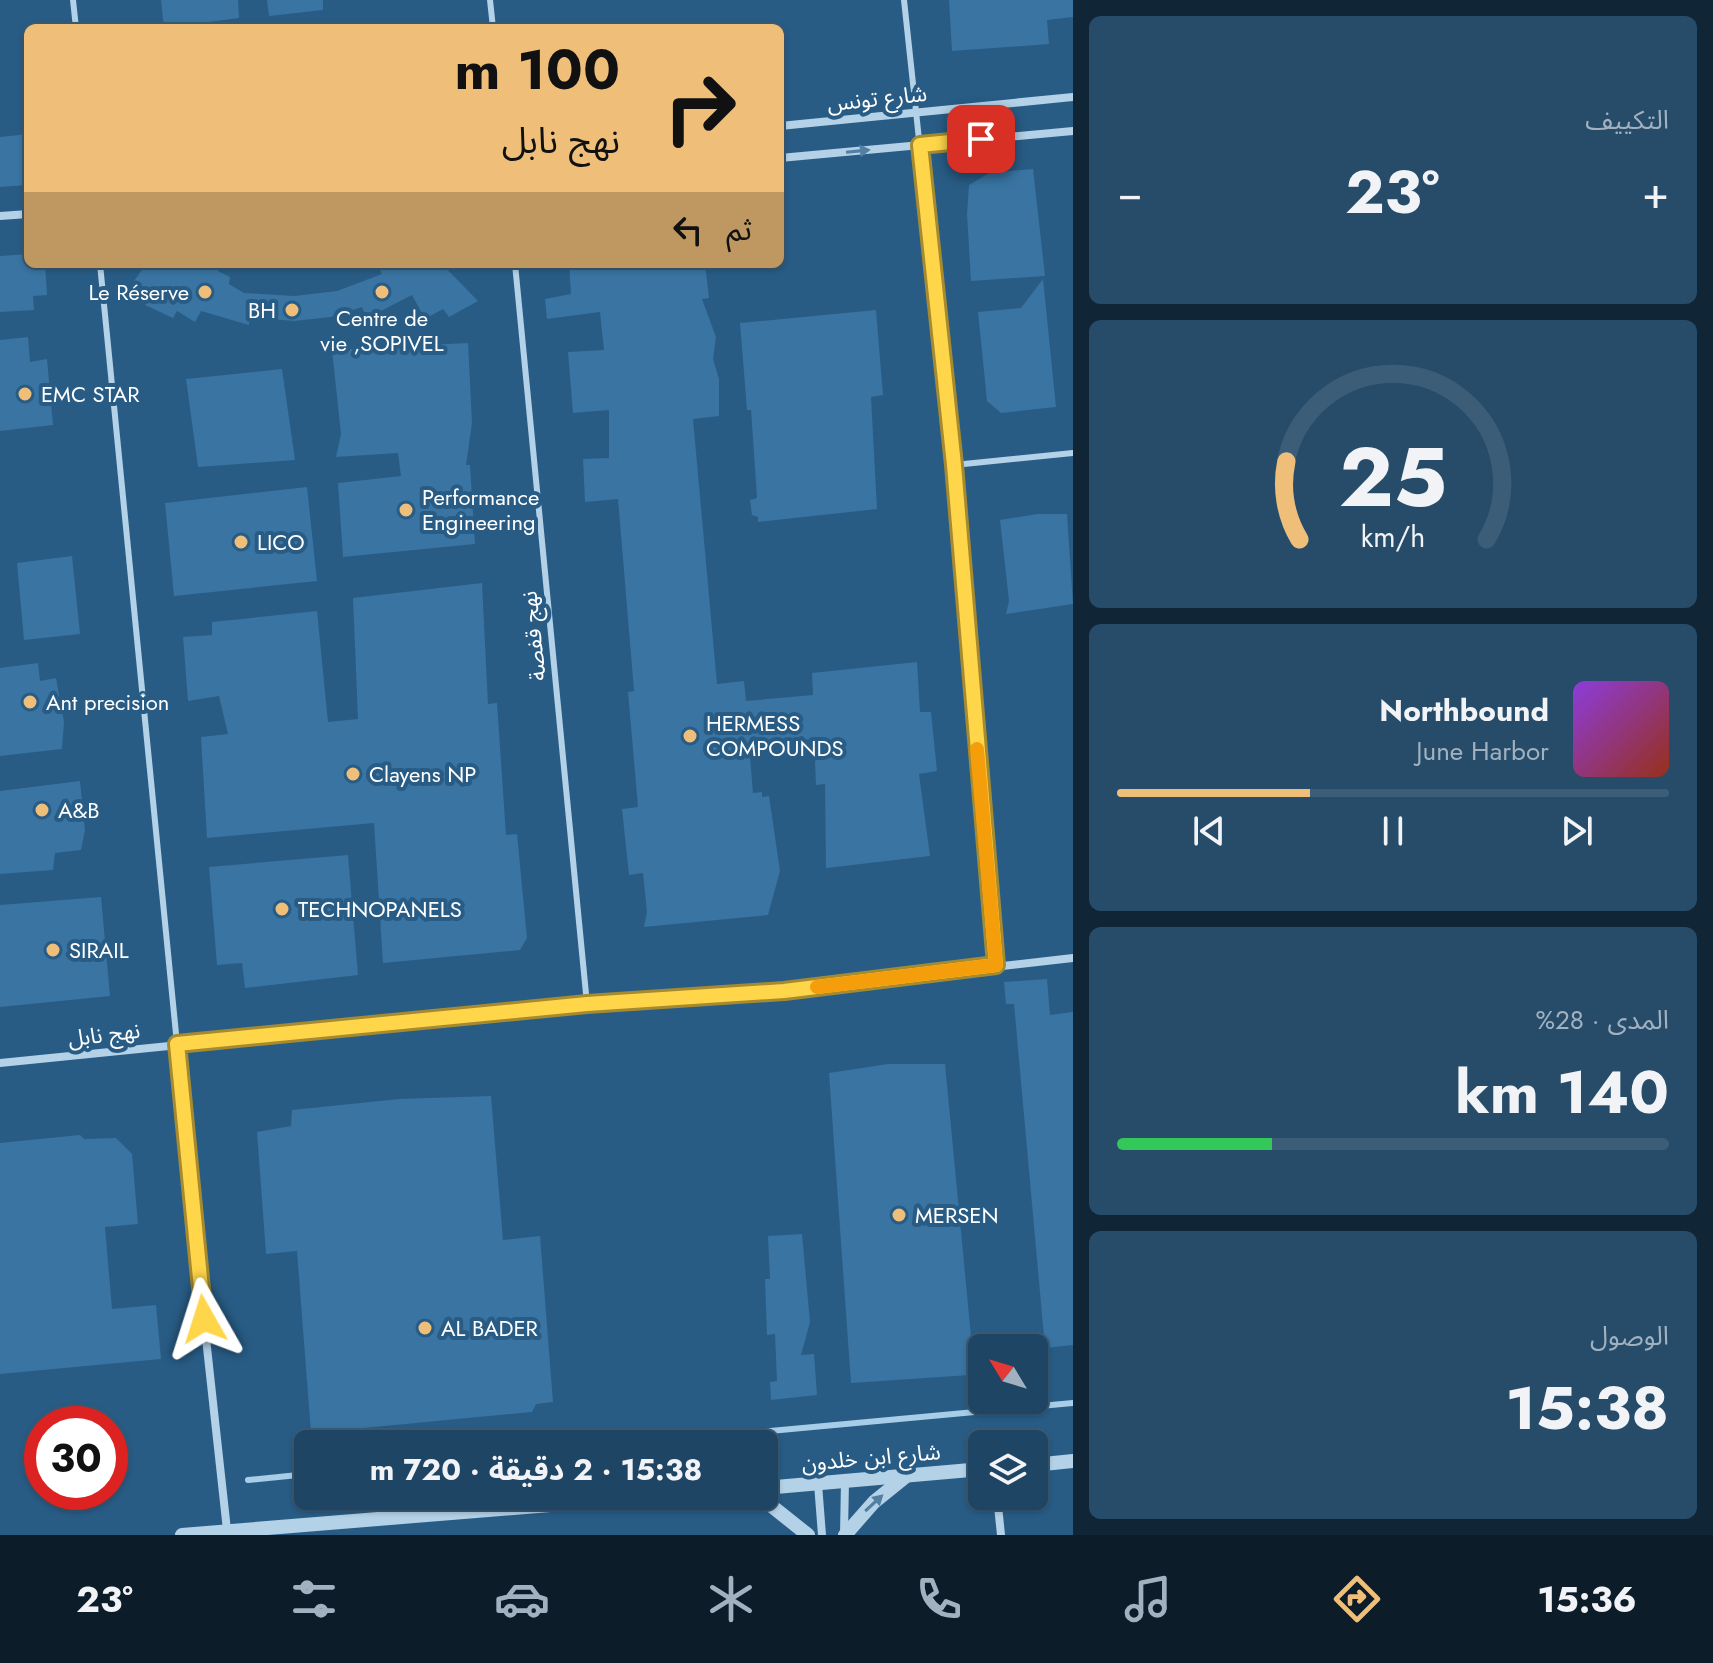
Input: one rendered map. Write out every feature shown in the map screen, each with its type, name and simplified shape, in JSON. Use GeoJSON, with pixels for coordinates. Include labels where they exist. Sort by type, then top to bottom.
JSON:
{"type":"FeatureCollection","features":[{"type":"Feature","properties":{"kind":"street","name":"شارع تونس"},"geometry":{"type":"LineString","coordinates":[[784,126],[1073,97]]}},
{"type":"Feature","properties":{"kind":"street"},"geometry":{"type":"LineString","coordinates":[[784,158],[1073,131]]}},
{"type":"Feature","properties":{"kind":"street"},"geometry":{"type":"LineString","coordinates":[[0,216],[24,214]]}},
{"type":"Feature","properties":{"kind":"street","name":"نهج نابل"},"geometry":{"type":"LineString","coordinates":[[0,1063],[587,1004],[784,991],[1073,958]]}},
{"type":"Feature","properties":{"kind":"street"},"geometry":{"type":"LineString","coordinates":[[177,1044],[227,1530]]}},
{"type":"Feature","properties":{"kind":"street"},"geometry":{"type":"LineString","coordinates":[[1048,1464],[1073,1461]]}},
{"type":"Feature","properties":{"kind":"street","name":"شارع ابن خلدون"},"geometry":{"type":"LineString","coordinates":[[778,1487],[968,1470]]}},
{"type":"Feature","properties":{"kind":"street"},"geometry":{"type":"LineString","coordinates":[[845,1535],[874,1502],[907,1476]]}},
{"type":"Feature","properties":{"kind":"street"},"geometry":{"type":"LineString","coordinates":[[845,1481],[845,1535]]}},
{"type":"Feature","properties":{"kind":"street"},"geometry":{"type":"LineString","coordinates":[[818,1484],[822,1535]]}},
{"type":"Feature","properties":{"kind":"street"},"geometry":{"type":"LineString","coordinates":[[182,1535],[482,1510]]}},
{"type":"Feature","properties":{"kind":"street"},"geometry":{"type":"LineString","coordinates":[[777,1510],[808,1535]]}},
{"type":"Feature","properties":{"kind":"street"},"geometry":{"type":"LineString","coordinates":[[998,1510],[1001,1535]]}},
{"type":"Feature","properties":{"kind":"lane"},"geometry":{"type":"LineString","coordinates":[[73,0],[76,24]]}},
{"type":"Feature","properties":{"kind":"lane"},"geometry":{"type":"LineString","coordinates":[[490,0],[493,24]]}},
{"type":"Feature","properties":{"kind":"lane"},"geometry":{"type":"LineString","coordinates":[[904,0],[954,465],[996,965]]}},
{"type":"Feature","properties":{"kind":"lane"},"geometry":{"type":"LineString","coordinates":[[100,268],[177,1044]]}},
{"type":"Feature","properties":{"kind":"lane","name":"نهج قفصة"},"geometry":{"type":"LineString","coordinates":[[515,268],[587,1004]]}},
{"type":"Feature","properties":{"kind":"lane"},"geometry":{"type":"LineString","coordinates":[[954,465],[1073,453]]}},
{"type":"Feature","properties":{"kind":"building"},"geometry":{"type":"Polygon","coordinates":[[[161,0],[238,0],[239,18],[194,24],[164,24],[161,0]]]}},
{"type":"Feature","properties":{"kind":"building"},"geometry":{"type":"Polygon","coordinates":[[[267,0],[323,0],[323,10],[269,16],[267,0]]]}},
{"type":"Feature","properties":{"kind":"building"},"geometry":{"type":"Polygon","coordinates":[[[949,0],[1073,0],[1073,17],[1047,20],[1049,44],[952,51],[949,0]]]}},
{"type":"Feature","properties":{"kind":"building"},"geometry":{"type":"Polygon","coordinates":[[[24,134],[24,185],[0,187],[0,137],[24,134]]]}},
{"type":"Feature","properties":{"kind":"building"},"geometry":{"type":"Polygon","coordinates":[[[1033,169],[1045,276],[971,281],[967,214],[969,185],[989,173],[1033,169]]]}},
{"type":"Feature","properties":{"kind":"building"},"geometry":{"type":"Polygon","coordinates":[[[24,254],[24,268],[45,268],[47,295],[33,296],[34,310],[0,312],[0,256],[24,254]]]}},
{"type":"Feature","properties":{"kind":"building"},"geometry":{"type":"Polygon","coordinates":[[[143,268],[219,268],[218,271],[230,277],[229,284],[244,293],[294,296],[337,291],[382,274],[379,268],[446,268],[478,301],[449,317],[443,309],[425,319],[412,295],[367,318],[362,307],[331,317],[294,321],[249,317],[249,325],[201,311],[195,322],[177,311],[173,318],[145,305],[151,298],[132,284],[143,268]]]}},
{"type":"Feature","properties":{"kind":"building"},"geometry":{"type":"Polygon","coordinates":[[[569,268],[705,268],[709,298],[702,299],[716,337],[713,359],[719,379],[719,416],[693,419],[717,684],[744,681],[746,701],[813,695],[812,673],[917,662],[920,712],[931,712],[937,771],[919,774],[930,856],[826,868],[825,784],[816,785],[814,739],[749,744],[753,793],[762,792],[762,797],[769,796],[780,871],[768,915],[644,927],[647,912],[643,873],[629,875],[622,809],[638,807],[628,692],[634,691],[618,499],[585,502],[583,459],[609,458],[609,410],[573,413],[568,352],[604,350],[600,312],[547,319],[545,299],[571,294],[569,268]]]}},
{"type":"Feature","properties":{"kind":"building"},"geometry":{"type":"Polygon","coordinates":[[[1043,279],[1056,407],[1001,413],[987,401],[978,312],[1021,308],[1043,279]]]}},
{"type":"Feature","properties":{"kind":"building"},"geometry":{"type":"Polygon","coordinates":[[[876,310],[883,395],[871,397],[877,509],[758,522],[758,517],[752,515],[750,500],[757,498],[751,410],[747,410],[740,323],[876,310]]]}},
{"type":"Feature","properties":{"kind":"building","name":"EMC STAR"},"geometry":{"type":"Polygon","coordinates":[[[28,337],[30,362],[47,359],[53,425],[0,431],[0,340],[28,337]]]}},
{"type":"Feature","properties":{"kind":"building"},"geometry":{"type":"Polygon","coordinates":[[[468,343],[472,423],[466,465],[470,465],[475,544],[343,557],[338,483],[401,476],[398,453],[336,457],[341,434],[332,350],[468,343]]]}},
{"type":"Feature","properties":{"kind":"building"},"geometry":{"type":"Polygon","coordinates":[[[282,369],[295,460],[198,467],[186,379],[282,369]]]}},
{"type":"Feature","properties":{"kind":"building","name":"LICO"},"geometry":{"type":"Polygon","coordinates":[[[307,487],[317,581],[174,596],[165,503],[307,487]]]}},
{"type":"Feature","properties":{"kind":"building"},"geometry":{"type":"Polygon","coordinates":[[[1037,514],[1067,514],[1073,604],[1006,614],[1009,601],[1000,520],[1037,514]]]}},
{"type":"Feature","properties":{"kind":"building"},"geometry":{"type":"Polygon","coordinates":[[[72,556],[80,634],[24,640],[17,563],[72,556]]]}},
{"type":"Feature","properties":{"kind":"building"},"geometry":{"type":"Polygon","coordinates":[[[482,583],[488,704],[497,703],[506,835],[517,834],[527,938],[520,950],[383,963],[374,823],[207,838],[201,737],[228,734],[219,696],[188,701],[183,637],[212,635],[212,622],[317,611],[328,722],[358,719],[353,598],[482,583]]]}},
{"type":"Feature","properties":{"kind":"building","name":"Ant precision"},"geometry":{"type":"Polygon","coordinates":[[[38,663],[40,681],[56,678],[64,722],[62,749],[0,756],[0,668],[38,663]]]}},
{"type":"Feature","properties":{"kind":"building","name":"A&B"},"geometry":{"type":"Polygon","coordinates":[[[80,781],[85,830],[81,850],[55,853],[53,870],[0,874],[0,791],[80,781]]]}},
{"type":"Feature","properties":{"kind":"building","name":"TECHNOPANELS"},"geometry":{"type":"Polygon","coordinates":[[[348,855],[358,975],[245,988],[242,963],[217,965],[209,867],[348,855]]]}},
{"type":"Feature","properties":{"kind":"building","name":"SIRAIL"},"geometry":{"type":"Polygon","coordinates":[[[101,897],[110,996],[0,1007],[0,905],[101,897]]]}},
{"type":"Feature","properties":{"kind":"building"},"geometry":{"type":"Polygon","coordinates":[[[1047,979],[1050,1015],[1073,1012],[1073,1345],[1048,1348],[1048,1334],[1044,1334],[1014,1004],[1006,1004],[1004,982],[1047,979]]]}},
{"type":"Feature","properties":{"kind":"building","name":"MERSEN"},"geometry":{"type":"Polygon","coordinates":[[[888,1064],[945,1064],[971,1334],[968,1334],[968,1375],[851,1383],[829,1073],[888,1064]]]}},
{"type":"Feature","properties":{"kind":"building","name":"AL BADER"},"geometry":{"type":"Polygon","coordinates":[[[491,1096],[503,1240],[540,1236],[553,1402],[536,1404],[532,1412],[343,1430],[311,1430],[297,1251],[266,1254],[257,1132],[291,1126],[292,1110],[399,1099],[491,1096]]]}},
{"type":"Feature","properties":{"kind":"building"},"geometry":{"type":"Polygon","coordinates":[[[80,1135],[84,1139],[116,1138],[132,1154],[138,1224],[105,1227],[112,1309],[156,1305],[161,1359],[0,1374],[0,1143],[80,1135]]]}},
{"type":"Feature","properties":{"kind":"building"},"geometry":{"type":"Polygon","coordinates":[[[802,1234],[810,1322],[801,1355],[814,1354],[817,1395],[771,1400],[770,1382],[777,1381],[775,1334],[767,1335],[765,1279],[770,1279],[768,1236],[802,1234]]]}},
{"type":"Feature","properties":{"kind":"waterway"},"geometry":{"type":"LineString","coordinates":[[778,1430],[1073,1403]]}},
{"type":"Feature","properties":{"kind":"waterway"},"geometry":{"type":"LineString","coordinates":[[248,1480],[294,1475]]}},
{"type":"Feature","properties":{"kind":"slow traffic"},"geometry":{"type":"LineString","coordinates":[[817,987],[996,965],[977,749]]}},
{"type":"Feature","properties":{"kind":"place","name":"Le Réserve"},"geometry":{"type":"Point","coordinates":[205,292]}},
{"type":"Feature","properties":{"kind":"place","name":"Centre de vie ,SOPIVEL"},"geometry":{"type":"Point","coordinates":[382,292]}},
{"type":"Feature","properties":{"kind":"place","name":"BH"},"geometry":{"type":"Point","coordinates":[292,310]}},
{"type":"Feature","properties":{"kind":"place","name":"EMC STAR"},"geometry":{"type":"Point","coordinates":[25,394]}},
{"type":"Feature","properties":{"kind":"place","name":"Performance Engineering"},"geometry":{"type":"Point","coordinates":[406,510]}},
{"type":"Feature","properties":{"kind":"place","name":"LICO"},"geometry":{"type":"Point","coordinates":[241,542]}},
{"type":"Feature","properties":{"kind":"place","name":"Ant precision"},"geometry":{"type":"Point","coordinates":[30,702]}},
{"type":"Feature","properties":{"kind":"place","name":"HERMESS COMPOUNDS"},"geometry":{"type":"Point","coordinates":[690,736]}},
{"type":"Feature","properties":{"kind":"place","name":"Clayens NP"},"geometry":{"type":"Point","coordinates":[353,774]}},
{"type":"Feature","properties":{"kind":"place","name":"A&B"},"geometry":{"type":"Point","coordinates":[42,810]}},
{"type":"Feature","properties":{"kind":"place","name":"TECHNOPANELS"},"geometry":{"type":"Point","coordinates":[282,909]}},
{"type":"Feature","properties":{"kind":"place","name":"SIRAIL"},"geometry":{"type":"Point","coordinates":[53,950]}},
{"type":"Feature","properties":{"kind":"place","name":"MERSEN"},"geometry":{"type":"Point","coordinates":[899,1215]}},
{"type":"Feature","properties":{"kind":"place","name":"AL BADER"},"geometry":{"type":"Point","coordinates":[425,1328]}},
{"type":"Feature","properties":{"kind":"route"},"geometry":{"type":"LineString","coordinates":[[204,1319],[177,1044],[587,1004],[784,991],[996,965],[954,465],[920,145],[981,139]]}}]}
